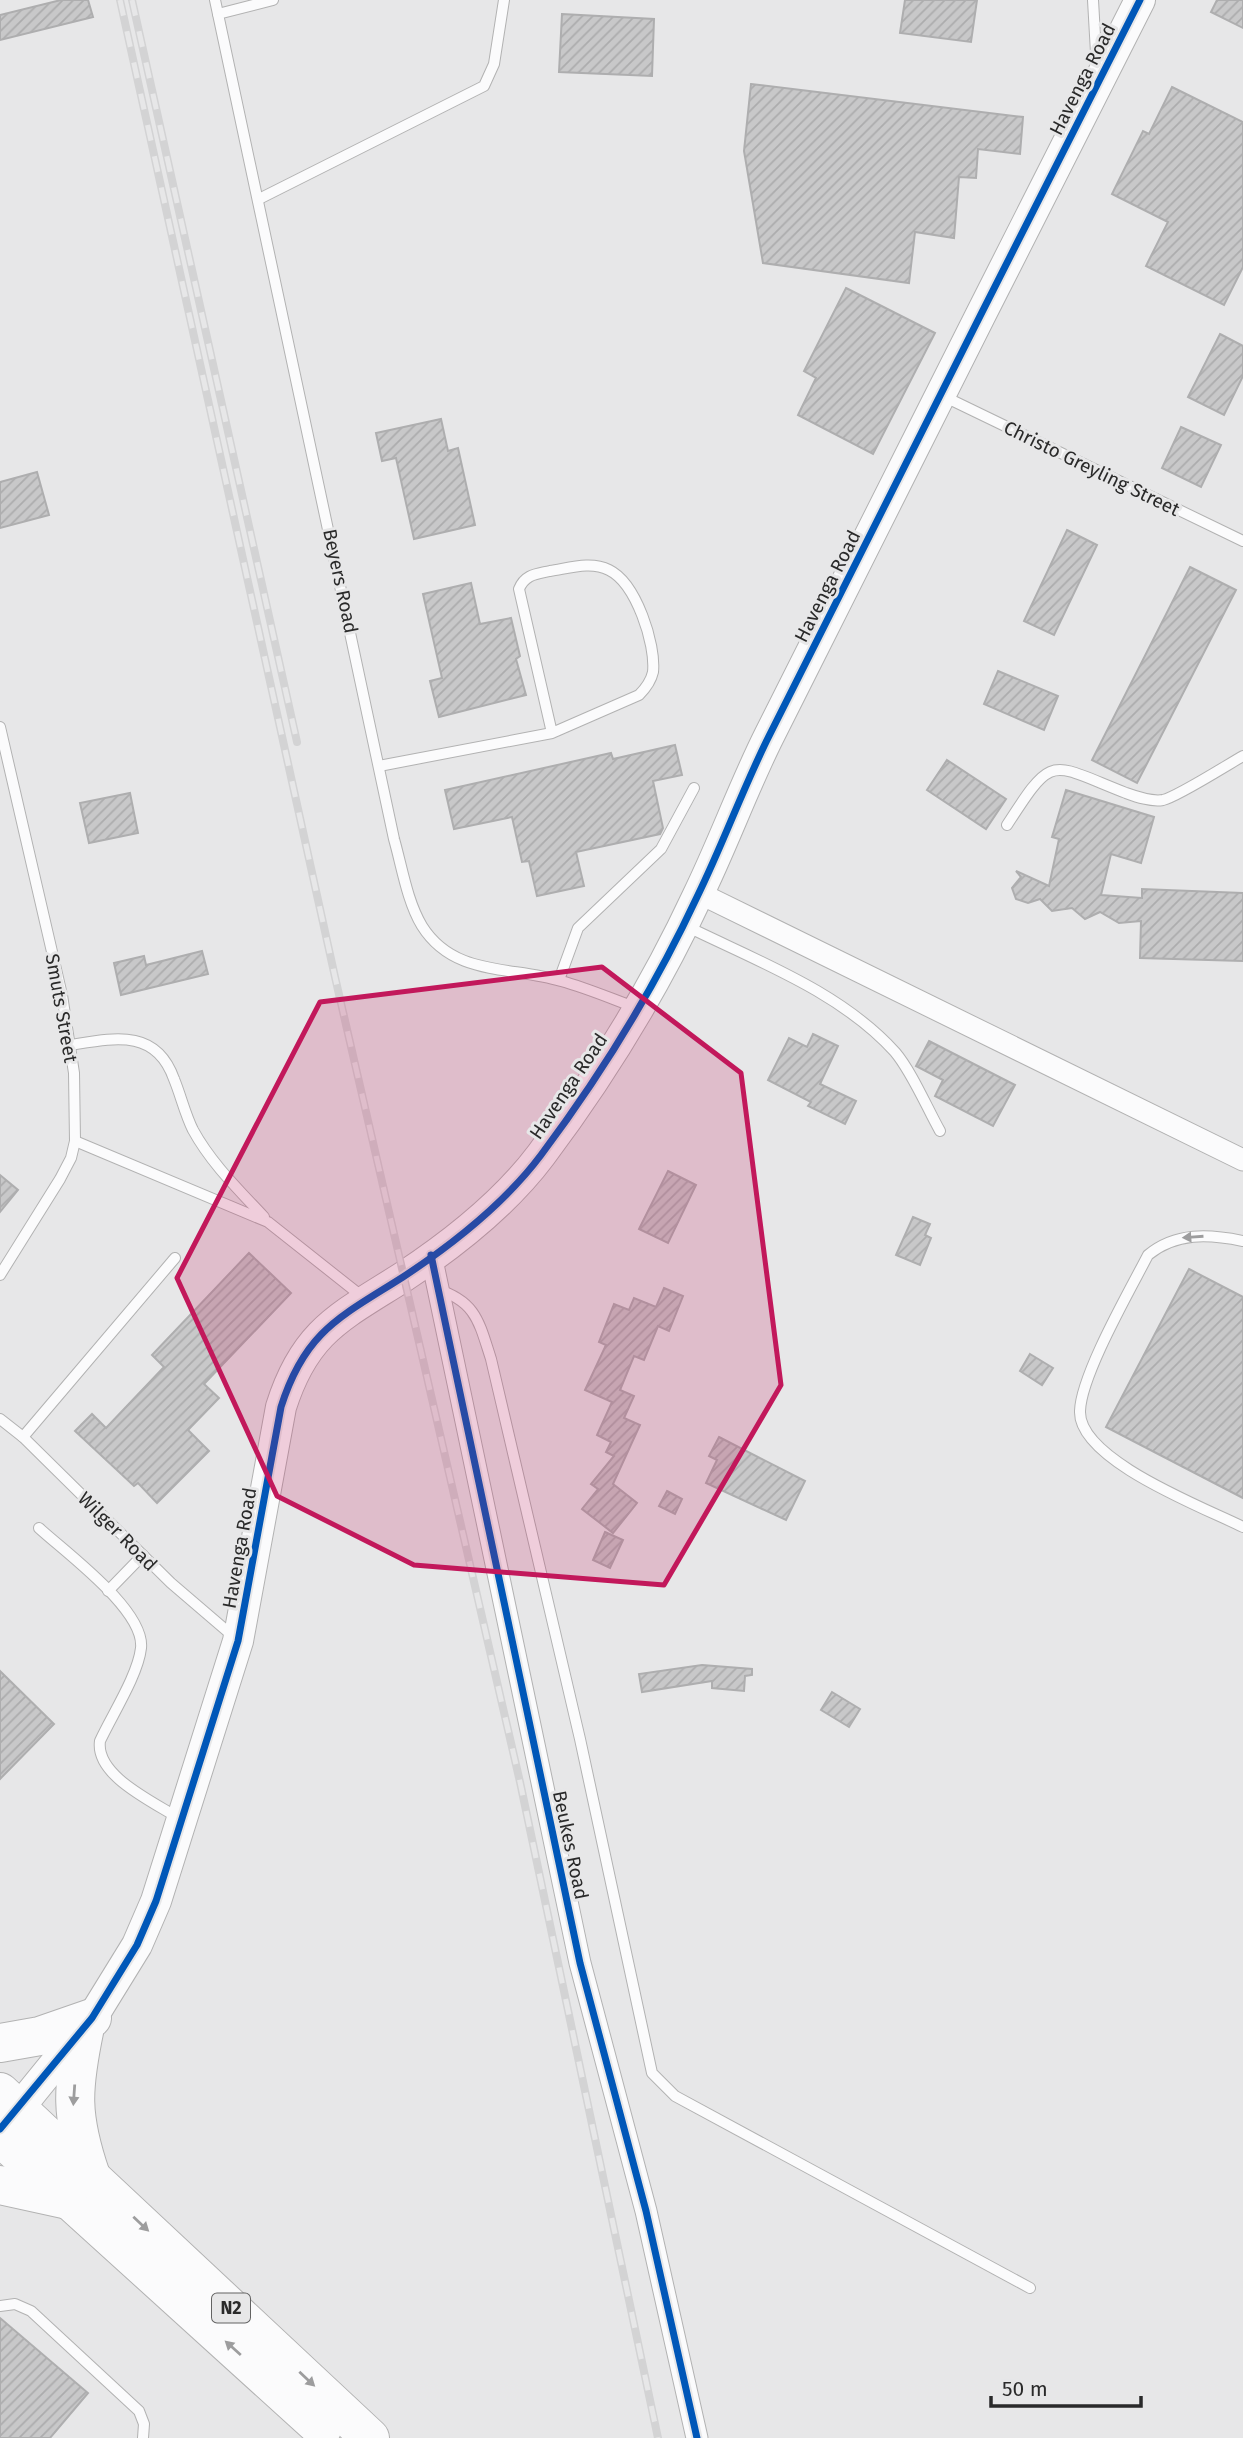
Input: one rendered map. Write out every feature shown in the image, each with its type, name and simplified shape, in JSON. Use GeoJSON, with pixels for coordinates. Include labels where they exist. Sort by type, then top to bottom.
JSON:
{"type":"FeatureCollection","features":[{"type":"Feature","properties":{"kind":"highway"},"geometry":{"type":"LineString","coordinates":[[0,2043],[88,2023],[73,2109],[78,2139],[80,2189],[0,2185]]}},
{"type":"Feature","properties":{"kind":"highway","name":"N2"},"geometry":{"type":"LineString","coordinates":[[5,2117],[332,2438]]}},
{"type":"Feature","properties":{"kind":"highway","name":"N2"},"geometry":{"type":"LineString","coordinates":[[80,2189],[370,2438]]}},
{"type":"Feature","properties":{"kind":"street","name":"Havenga Road"},"geometry":{"type":"LineString","coordinates":[[5,2117],[88,2023],[137,1945],[156,1901],[239,1641],[257,1528],[281,1407],[290,1380],[314,1341],[364,1298],[404,1276],[475,1224],[540,1156],[640,1009],[684,925],[766,743],[1140,0]]}},
{"type":"Feature","properties":{"kind":"street"},"geometry":{"type":"LineString","coordinates":[[699,893],[1243,1160]]}},
{"type":"Feature","properties":{"kind":"street","name":"Beukes Road"},"geometry":{"type":"LineString","coordinates":[[431,1255],[436,1289],[580,1963],[646,2211],[697,2438]]}},
{"type":"Feature","properties":{"kind":"lane","name":"Beyers Road"},"geometry":{"type":"LineString","coordinates":[[215,0],[379,766],[412,902],[430,937],[457,958],[477,967],[559,980],[640,1009]]}},
{"type":"Feature","properties":{"kind":"lane"},"geometry":{"type":"LineString","coordinates":[[218,14],[273,0]]}},
{"type":"Feature","properties":{"kind":"lane"},"geometry":{"type":"LineString","coordinates":[[259,199],[484,86],[494,64],[504,0]]}},
{"type":"Feature","properties":{"kind":"lane"},"geometry":{"type":"LineString","coordinates":[[1093,0],[1094,57],[1099,81]]}},
{"type":"Feature","properties":{"kind":"lane","name":"Christo Greyling Street"},"geometry":{"type":"LineString","coordinates":[[940,395],[1243,541]]}},
{"type":"Feature","properties":{"kind":"lane"},"geometry":{"type":"LineString","coordinates":[[379,766],[552,733],[625,704],[639,695],[650,679],[652,659],[634,595],[621,578],[604,568],[578,566],[532,575],[525,578],[519,589],[552,733]]}},
{"type":"Feature","properties":{"kind":"lane","name":"Smuts Street"},"geometry":{"type":"LineString","coordinates":[[0,727],[62,995],[70,1045],[75,1141],[71,1158],[60,1179],[0,1275]]}},
{"type":"Feature","properties":{"kind":"lane"},"geometry":{"type":"LineString","coordinates":[[1007,825],[1036,780],[1049,770],[1066,770],[1141,798],[1162,800],[1243,756]]}},
{"type":"Feature","properties":{"kind":"lane"},"geometry":{"type":"LineString","coordinates":[[559,980],[578,928],[661,849],[694,788]]}},
{"type":"Feature","properties":{"kind":"lane"},"geometry":{"type":"LineString","coordinates":[[684,925],[793,978],[846,1010],[896,1053],[940,1131]]}},
{"type":"Feature","properties":{"kind":"lane"},"geometry":{"type":"LineString","coordinates":[[70,1045],[117,1038],[153,1047],[166,1062],[192,1128],[212,1160],[268,1222],[364,1298]]}},
{"type":"Feature","properties":{"kind":"lane"},"geometry":{"type":"LineString","coordinates":[[75,1141],[268,1222]]}},
{"type":"Feature","properties":{"kind":"lane"},"geometry":{"type":"LineString","coordinates":[[1243,1241],[1212,1236],[1177,1238],[1161,1244],[1147,1255],[1086,1382],[1079,1414],[1083,1427],[1103,1452],[1125,1467],[1243,1527]]}},
{"type":"Feature","properties":{"kind":"lane"},"geometry":{"type":"LineString","coordinates":[[23,1437],[175,1258]]}},
{"type":"Feature","properties":{"kind":"lane"},"geometry":{"type":"LineString","coordinates":[[436,1289],[461,1298],[473,1310],[491,1359],[580,1739],[652,2073],[675,2096],[1030,2288]]}},
{"type":"Feature","properties":{"kind":"lane","name":"Wilger Road"},"geometry":{"type":"LineString","coordinates":[[0,1419],[23,1437],[143,1555],[239,1641]]}},
{"type":"Feature","properties":{"kind":"lane"},"geometry":{"type":"LineString","coordinates":[[39,1528],[133,1617],[141,1647],[137,1663],[100,1741],[99,1754],[111,1773],[183,1821]]}},
{"type":"Feature","properties":{"kind":"lane"},"geometry":{"type":"LineString","coordinates":[[108,1591],[143,1555]]}},
{"type":"Feature","properties":{"kind":"lane"},"geometry":{"type":"LineString","coordinates":[[0,2306],[15,2304],[31,2311],[139,2411],[144,2424],[143,2438]]}},
{"type":"Feature","properties":{"kind":"highlighted area"},"geometry":{"type":"Polygon","coordinates":[[[602,967],[741,1073],[781,1385],[664,1585],[414,1565],[277,1496],[177,1278],[320,1002],[602,967]]]}},
{"type":"Feature","properties":{"kind":"building"},"geometry":{"type":"Polygon","coordinates":[[[61,0],[88,0],[93,17],[0,40],[0,15],[61,0]]]}},
{"type":"Feature","properties":{"kind":"building"},"geometry":{"type":"Polygon","coordinates":[[[905,0],[977,0],[971,42],[900,33],[905,0]]]}},
{"type":"Feature","properties":{"kind":"building"},"geometry":{"type":"Polygon","coordinates":[[[1217,0],[1243,0],[1243,28],[1211,12],[1217,0]]]}},
{"type":"Feature","properties":{"kind":"building"},"geometry":{"type":"Polygon","coordinates":[[[562,14],[654,19],[652,76],[559,72],[562,14]]]}},
{"type":"Feature","properties":{"kind":"building"},"geometry":{"type":"Polygon","coordinates":[[[751,84],[1023,117],[1020,154],[978,149],[976,178],[959,177],[954,238],[915,232],[909,283],[763,263],[744,151],[751,84]]]}},
{"type":"Feature","properties":{"kind":"building"},"geometry":{"type":"Polygon","coordinates":[[[1172,87],[1243,122],[1243,267],[1224,305],[1146,266],[1168,222],[1112,194],[1143,131],[1149,134],[1172,87]]]}},
{"type":"Feature","properties":{"kind":"building"},"geometry":{"type":"Polygon","coordinates":[[[846,288],[935,333],[873,454],[798,415],[816,378],[804,371],[846,288]]]}},
{"type":"Feature","properties":{"kind":"building"},"geometry":{"type":"Polygon","coordinates":[[[1220,334],[1243,346],[1243,376],[1224,415],[1188,397],[1220,334]]]}},
{"type":"Feature","properties":{"kind":"building"},"geometry":{"type":"Polygon","coordinates":[[[441,419],[448,451],[458,448],[475,525],[414,539],[396,458],[382,461],[376,433],[441,419]]]}},
{"type":"Feature","properties":{"kind":"building"},"geometry":{"type":"Polygon","coordinates":[[[1181,427],[1221,445],[1201,487],[1162,468],[1181,427]]]}},
{"type":"Feature","properties":{"kind":"building"},"geometry":{"type":"Polygon","coordinates":[[[37,472],[49,515],[0,528],[0,482],[37,472]]]}},
{"type":"Feature","properties":{"kind":"building"},"geometry":{"type":"Polygon","coordinates":[[[1067,530],[1097,545],[1054,635],[1024,621],[1067,530]]]}},
{"type":"Feature","properties":{"kind":"building"},"geometry":{"type":"Polygon","coordinates":[[[1190,567],[1236,590],[1137,783],[1092,760],[1190,567]]]}},
{"type":"Feature","properties":{"kind":"building"},"geometry":{"type":"Polygon","coordinates":[[[471,583],[480,624],[511,618],[520,656],[516,659],[526,695],[439,717],[430,681],[442,678],[423,594],[471,583]]]}},
{"type":"Feature","properties":{"kind":"building"},"geometry":{"type":"Polygon","coordinates":[[[998,671],[1058,696],[1044,730],[984,704],[998,671]]]}},
{"type":"Feature","properties":{"kind":"building"},"geometry":{"type":"Polygon","coordinates":[[[675,745],[682,775],[653,781],[663,828],[660,834],[576,852],[584,886],[537,896],[529,861],[522,862],[512,817],[454,829],[445,790],[611,753],[613,759],[675,745]]]}},
{"type":"Feature","properties":{"kind":"building"},"geometry":{"type":"Polygon","coordinates":[[[947,760],[1006,799],[986,829],[927,790],[947,760]]]}},
{"type":"Feature","properties":{"kind":"building"},"geometry":{"type":"Polygon","coordinates":[[[1066,790],[1154,817],[1141,863],[1111,854],[1101,895],[1142,898],[1142,889],[1243,893],[1243,961],[1140,958],[1141,921],[1119,923],[1100,912],[1085,919],[1072,908],[1052,911],[1040,899],[1028,903],[1016,899],[1012,888],[1021,877],[1016,871],[1049,886],[1059,839],[1052,837],[1066,790]]]}},
{"type":"Feature","properties":{"kind":"building"},"geometry":{"type":"Polygon","coordinates":[[[130,793],[138,833],[89,843],[80,803],[130,793]]]}},
{"type":"Feature","properties":{"kind":"building"},"geometry":{"type":"Polygon","coordinates":[[[202,951],[208,974],[121,995],[114,963],[144,956],[146,965],[202,951]]]}},
{"type":"Feature","properties":{"kind":"building"},"geometry":{"type":"Polygon","coordinates":[[[813,1034],[838,1046],[820,1084],[856,1101],[845,1124],[808,1106],[811,1102],[768,1080],[789,1038],[807,1047],[813,1034]]]}},
{"type":"Feature","properties":{"kind":"building"},"geometry":{"type":"Polygon","coordinates":[[[929,1041],[1015,1085],[993,1126],[935,1096],[943,1080],[916,1066],[929,1041]]]}},
{"type":"Feature","properties":{"kind":"building"},"geometry":{"type":"Polygon","coordinates":[[[668,1171],[696,1185],[668,1243],[639,1229],[668,1171]]]}},
{"type":"Feature","properties":{"kind":"building"},"geometry":{"type":"Polygon","coordinates":[[[0,1175],[18,1190],[0,1212],[0,1175]]]}},
{"type":"Feature","properties":{"kind":"building"},"geometry":{"type":"Polygon","coordinates":[[[913,1217],[930,1224],[925,1235],[931,1238],[920,1265],[896,1255],[913,1217]]]}},
{"type":"Feature","properties":{"kind":"building"},"geometry":{"type":"Polygon","coordinates":[[[249,1253],[291,1293],[204,1384],[219,1398],[188,1430],[209,1451],[157,1503],[138,1483],[134,1486],[75,1431],[92,1414],[106,1428],[164,1367],[152,1355],[249,1253]]]}},
{"type":"Feature","properties":{"kind":"building"},"geometry":{"type":"Polygon","coordinates":[[[1189,1269],[1243,1297],[1243,1498],[1106,1427],[1189,1269]]]}},
{"type":"Feature","properties":{"kind":"building"},"geometry":{"type":"Polygon","coordinates":[[[664,1288],[683,1296],[669,1331],[658,1326],[644,1360],[634,1356],[620,1390],[634,1396],[624,1418],[640,1425],[613,1484],[637,1503],[613,1533],[582,1509],[598,1489],[591,1484],[614,1456],[606,1452],[611,1442],[597,1435],[612,1402],[585,1390],[606,1345],[599,1342],[614,1304],[629,1310],[634,1298],[656,1307],[664,1288]]]}},
{"type":"Feature","properties":{"kind":"building"},"geometry":{"type":"Polygon","coordinates":[[[1030,1354],[1053,1368],[1042,1385],[1020,1371],[1030,1354]]]}},
{"type":"Feature","properties":{"kind":"building"},"geometry":{"type":"Polygon","coordinates":[[[719,1437],[805,1481],[786,1520],[706,1483],[717,1460],[709,1456],[719,1437]]]}},
{"type":"Feature","properties":{"kind":"building"},"geometry":{"type":"Polygon","coordinates":[[[667,1491],[682,1499],[675,1514],[659,1506],[667,1491]]]}},
{"type":"Feature","properties":{"kind":"building"},"geometry":{"type":"Polygon","coordinates":[[[605,1532],[623,1540],[610,1568],[593,1560],[605,1532]]]}},
{"type":"Feature","properties":{"kind":"building"},"geometry":{"type":"Polygon","coordinates":[[[702,1665],[752,1669],[752,1675],[745,1676],[744,1691],[712,1688],[712,1681],[642,1692],[639,1674],[702,1665]]]}},
{"type":"Feature","properties":{"kind":"building"},"geometry":{"type":"Polygon","coordinates":[[[0,1671],[54,1724],[0,1779],[0,1671]]]}},
{"type":"Feature","properties":{"kind":"building"},"geometry":{"type":"Polygon","coordinates":[[[832,1692],[860,1709],[849,1727],[821,1710],[832,1692]]]}},
{"type":"Feature","properties":{"kind":"building"},"geometry":{"type":"Polygon","coordinates":[[[0,2318],[88,2393],[50,2438],[0,2438],[0,2318]]]}},
{"type":"Feature","properties":{"kind":"railway"},"geometry":{"type":"LineString","coordinates":[[120,0],[335,977],[520,1782],[658,2438]]}},
{"type":"Feature","properties":{"kind":"railway"},"geometry":{"type":"LineString","coordinates":[[132,0],[297,742]]}},
{"type":"Feature","properties":{"kind":"cycle path"},"geometry":{"type":"LineString","coordinates":[[0,2129],[92,2018],[137,1945],[156,1901],[238,1641],[281,1407],[301,1360],[327,1328],[441,1251],[511,1190],[563,1125],[626,1030],[681,931],[769,736],[1140,0]]}},
{"type":"Feature","properties":{"kind":"cycle path"},"geometry":{"type":"LineString","coordinates":[[431,1255],[580,1963],[646,2211],[697,2438]]}}]}
